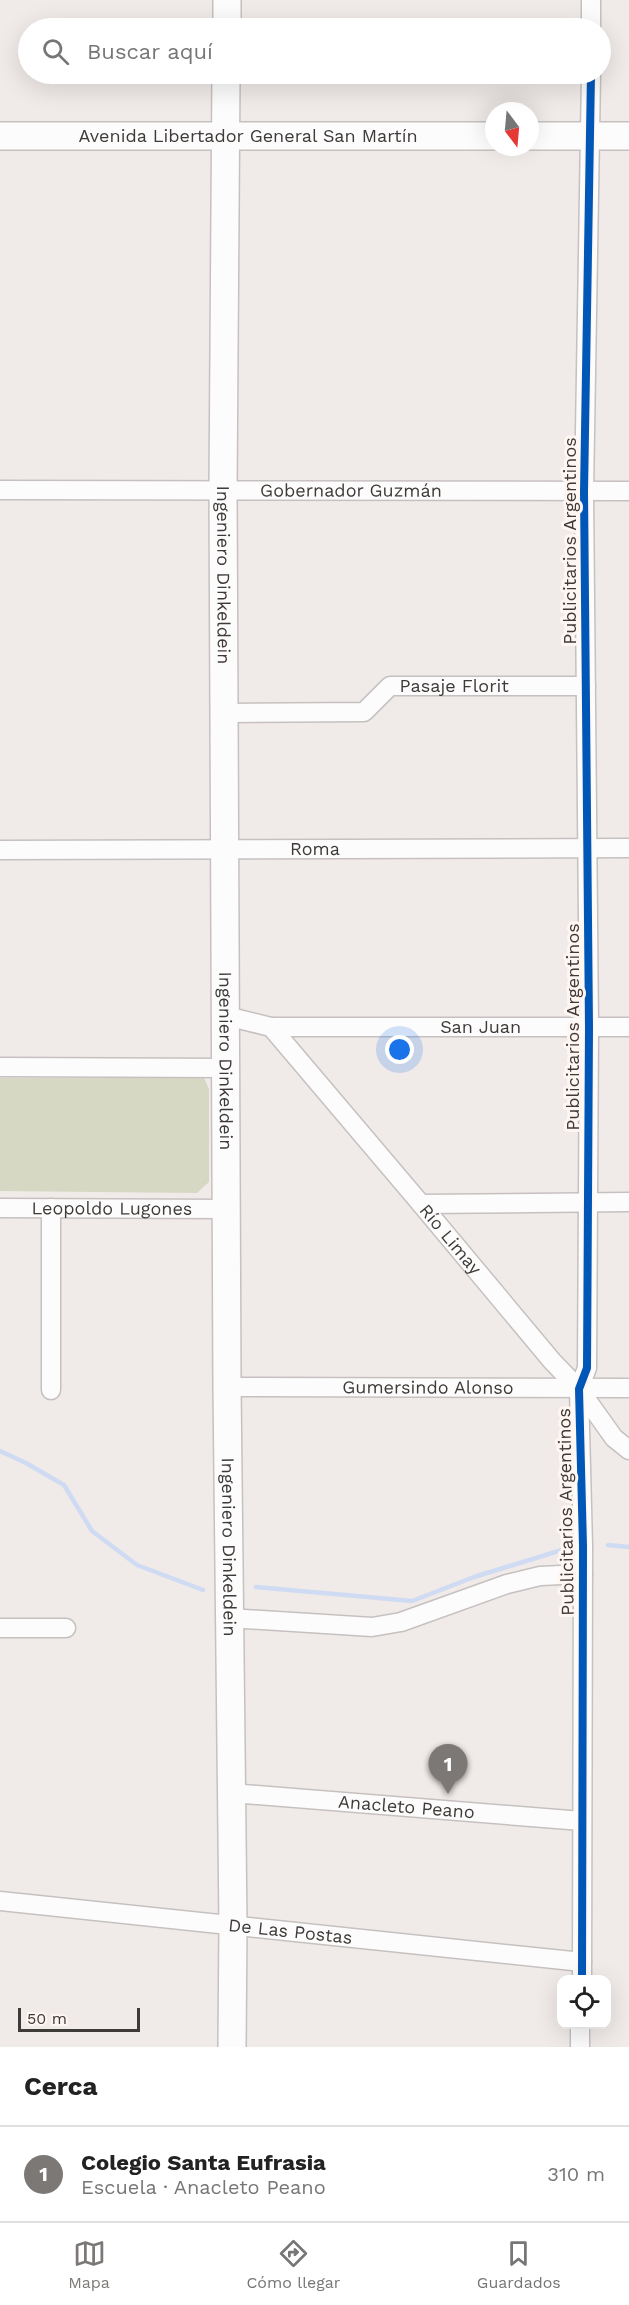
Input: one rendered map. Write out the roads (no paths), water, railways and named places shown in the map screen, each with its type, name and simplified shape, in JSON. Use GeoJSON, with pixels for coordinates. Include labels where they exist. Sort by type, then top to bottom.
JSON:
{"type":"FeatureCollection","features":[{"type":"Feature","properties":{"kind":"main road"},"geometry":{"type":"LineString","coordinates":[[227,0],[227,18]]}},
{"type":"Feature","properties":{"kind":"main road","name":"Ingeniero Dinkeldein"},"geometry":{"type":"LineString","coordinates":[[226,84],[223,490],[227,1387],[234,2046]]}},
{"type":"Feature","properties":{"kind":"main road","name":"Avenida Libertador General San Martín"},"geometry":{"type":"LineString","coordinates":[[0,136],[485,136]]}},
{"type":"Feature","properties":{"kind":"main road"},"geometry":{"type":"LineString","coordinates":[[539,136],[629,136]]}},
{"type":"Feature","properties":{"kind":"street"},"geometry":{"type":"LineString","coordinates":[[591,0],[591,18]]}},
{"type":"Feature","properties":{"kind":"street","name":"Publicitarios Argentinos"},"geometry":{"type":"LineString","coordinates":[[582,1971],[583,1574],[579,1389],[586,1368],[589,1027],[584,492],[591,84]]}},
{"type":"Feature","properties":{"kind":"street","name":"Gobernador Guzmán"},"geometry":{"type":"LineString","coordinates":[[0,490],[629,491]]}},
{"type":"Feature","properties":{"kind":"street","name":"Pasaje Florit"},"geometry":{"type":"LineString","coordinates":[[225,712],[364,712],[390,686],[586,686]]}},
{"type":"Feature","properties":{"kind":"street","name":"Roma"},"geometry":{"type":"LineString","coordinates":[[0,850],[629,848]]}},
{"type":"Feature","properties":{"kind":"street","name":"San Juan"},"geometry":{"type":"LineString","coordinates":[[226,1016],[271,1027],[629,1027]]}},
{"type":"Feature","properties":{"kind":"street","name":"Río Limay"},"geometry":{"type":"LineString","coordinates":[[271,1027],[552,1361],[579,1389],[614,1438],[629,1450]]}},
{"type":"Feature","properties":{"kind":"street"},"geometry":{"type":"LineString","coordinates":[[0,1067],[226,1068]]}},
{"type":"Feature","properties":{"kind":"street"},"geometry":{"type":"LineString","coordinates":[[422,1204],[629,1202]]}},
{"type":"Feature","properties":{"kind":"street","name":"Leopoldo Lugones"},"geometry":{"type":"LineString","coordinates":[[0,1208],[226,1209]]}},
{"type":"Feature","properties":{"kind":"street"},"geometry":{"type":"LineString","coordinates":[[51,1208],[51,1390]]}},
{"type":"Feature","properties":{"kind":"street","name":"Gumersindo Alonso"},"geometry":{"type":"LineString","coordinates":[[227,1387],[629,1388]]}},
{"type":"Feature","properties":{"kind":"street"},"geometry":{"type":"LineString","coordinates":[[229,1618],[372,1627],[401,1622],[507,1584],[540,1576],[583,1574]]}},
{"type":"Feature","properties":{"kind":"street"},"geometry":{"type":"LineString","coordinates":[[0,1628],[66,1628]]}},
{"type":"Feature","properties":{"kind":"street","name":"Anacleto Peano"},"geometry":{"type":"LineString","coordinates":[[231,1793],[582,1821]]}},
{"type":"Feature","properties":{"kind":"street","name":"De Las Postas"},"geometry":{"type":"LineString","coordinates":[[0,1901],[233,1925],[582,1971]]}},
{"type":"Feature","properties":{"kind":"street"},"geometry":{"type":"LineString","coordinates":[[580,2029],[580,2047]]}},
{"type":"Feature","properties":{"kind":"waterway"},"geometry":{"type":"LineString","coordinates":[[0,1451],[64,1485],[92,1531],[137,1565],[203,1590]]}},
{"type":"Feature","properties":{"kind":"waterway"},"geometry":{"type":"LineString","coordinates":[[608,1545],[629,1547]]}},
{"type":"Feature","properties":{"kind":"waterway"},"geometry":{"type":"LineString","coordinates":[[256,1587],[412,1601],[474,1577],[565,1549]]}},
{"type":"Feature","properties":{"kind":"place","name":"Colegio Santa Eufrasia"},"geometry":{"type":"Point","coordinates":[448,1794]}}]}
